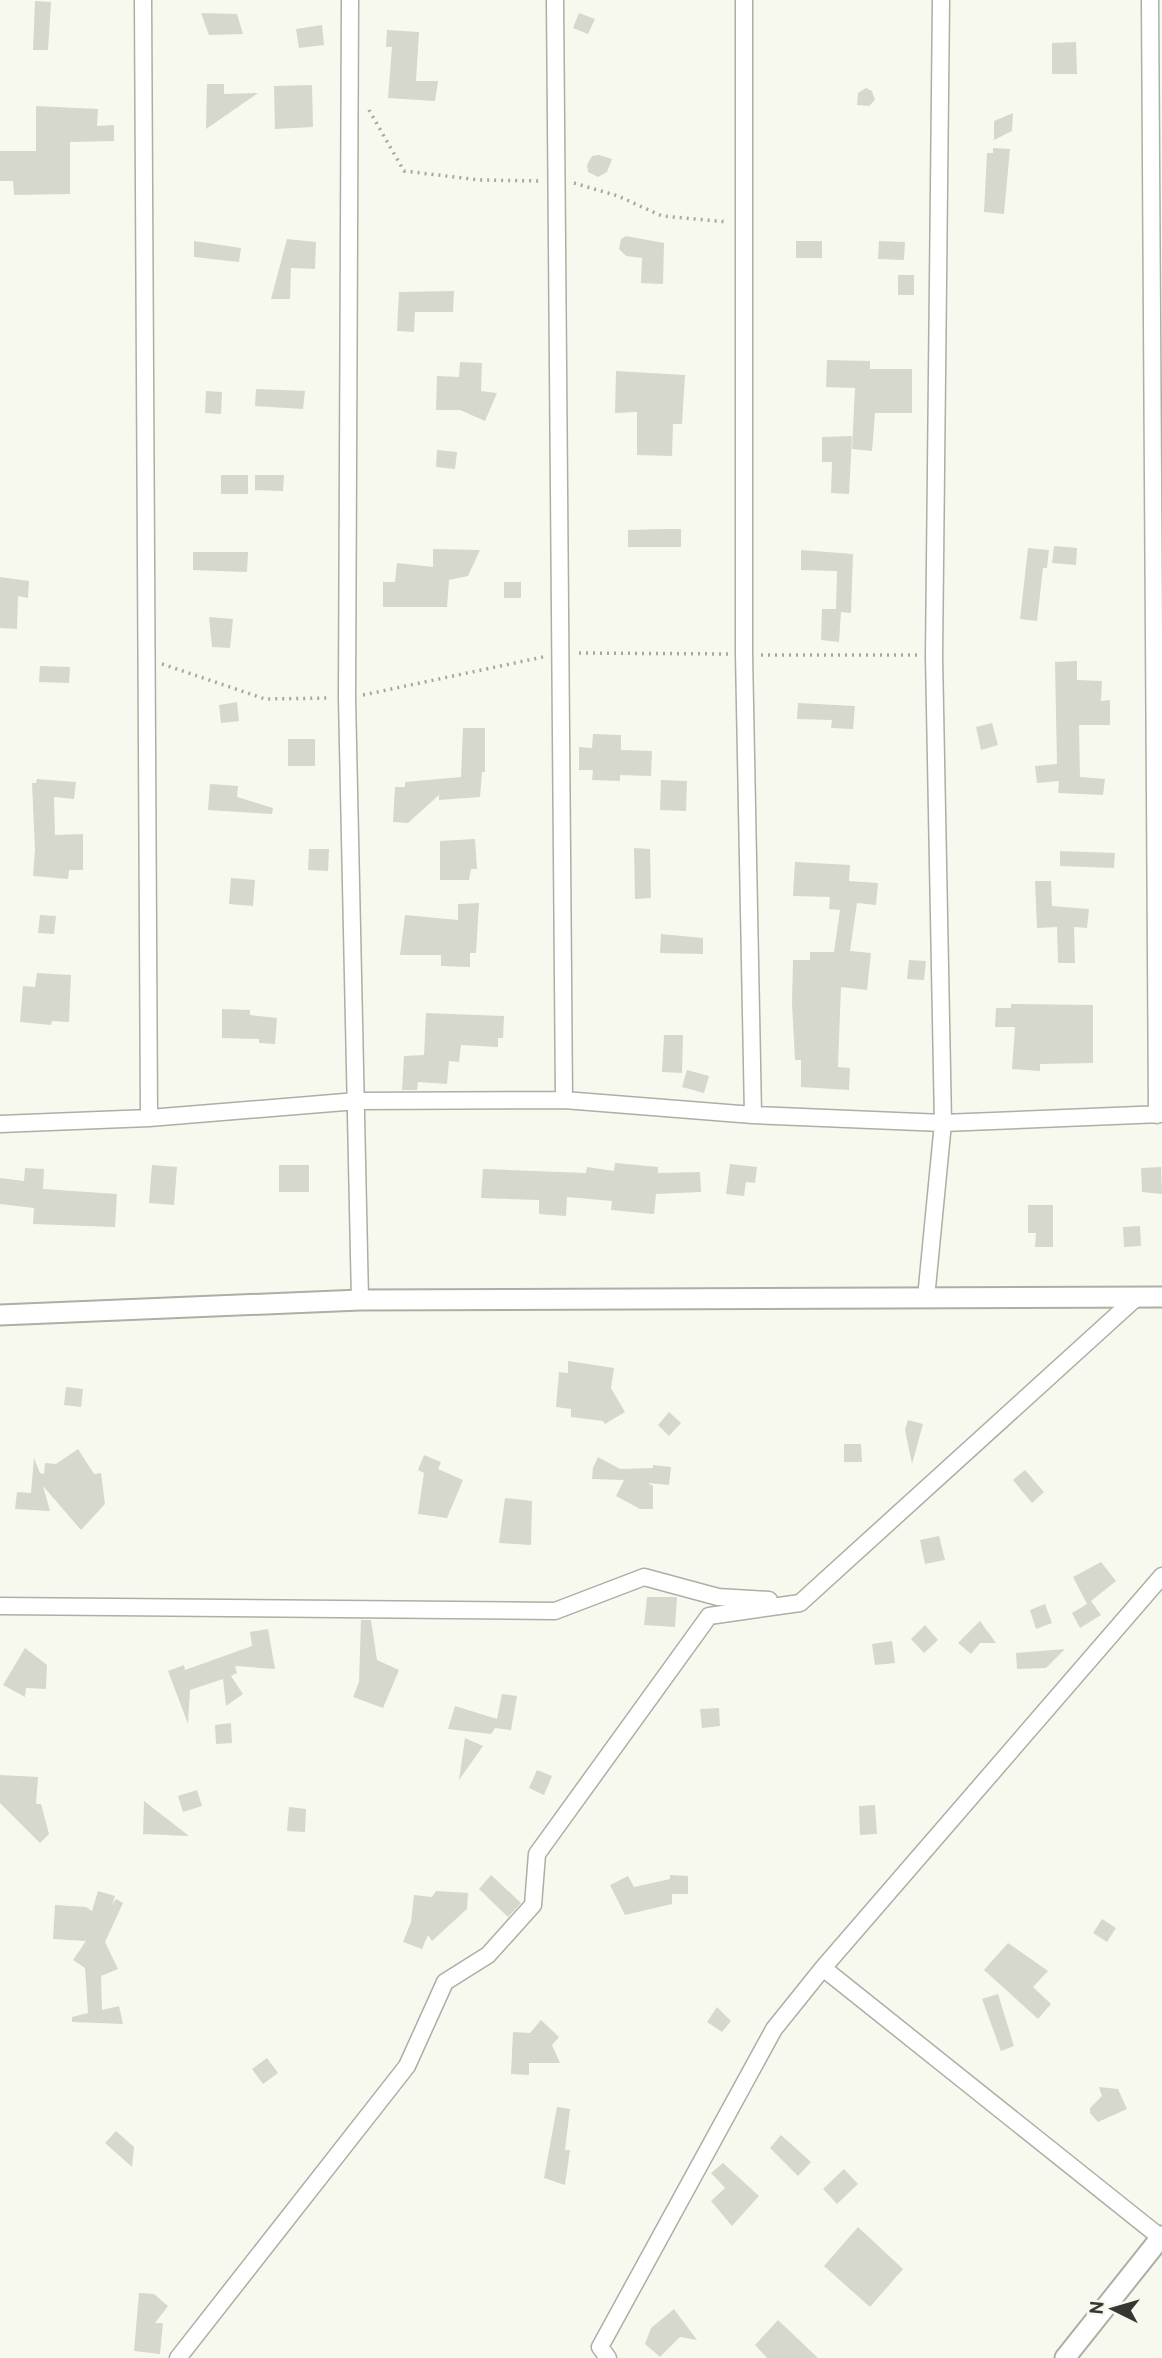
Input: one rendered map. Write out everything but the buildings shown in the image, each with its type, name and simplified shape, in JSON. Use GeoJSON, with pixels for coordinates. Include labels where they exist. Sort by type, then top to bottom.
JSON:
{"type":"FeatureCollection","features":[{"type":"Feature","properties":{"kind":"street"},"geometry":{"type":"LineString","coordinates":[[143,0],[149,1118]]}},
{"type":"Feature","properties":{"kind":"street"},"geometry":{"type":"LineString","coordinates":[[350,0],[347,698],[360,1300]]}},
{"type":"Feature","properties":{"kind":"street"},"geometry":{"type":"LineString","coordinates":[[555,0],[565,1100]]}},
{"type":"Feature","properties":{"kind":"street"},"geometry":{"type":"LineString","coordinates":[[744,0],[744,654],[753,1115]]}},
{"type":"Feature","properties":{"kind":"street"},"geometry":{"type":"LineString","coordinates":[[926,1298],[943,1123],[934,656],[941,0]]}},
{"type":"Feature","properties":{"kind":"street"},"geometry":{"type":"LineString","coordinates":[[0,1124],[149,1118],[357,1101],[565,1100],[753,1115],[943,1123],[1160,1114],[1150,0]]}},
{"type":"Feature","properties":{"kind":"street"},"geometry":{"type":"LineString","coordinates":[[178,2358],[407,2066],[445,1982],[488,1955],[533,1905],[537,1854],[709,1616],[800,1602],[1137,1297]]}},
{"type":"Feature","properties":{"kind":"street"},"geometry":{"type":"LineString","coordinates":[[0,1315],[360,1300],[1162,1297]]}},
{"type":"Feature","properties":{"kind":"street"},"geometry":{"type":"LineString","coordinates":[[608,2358],[600,2347],[768,2041],[823,1968],[1162,1576]]}},
{"type":"Feature","properties":{"kind":"street"},"geometry":{"type":"LineString","coordinates":[[0,1606],[555,1611],[644,1577],[718,1597],[800,1602]]}},
{"type":"Feature","properties":{"kind":"street"},"geometry":{"type":"LineString","coordinates":[[823,1968],[1161,2236],[1065,2358]]}},
{"type":"Feature","properties":{"kind":"path"},"geometry":{"type":"LineString","coordinates":[[350,78],[404,171],[480,180],[584,184],[662,216],[744,224]]}},
{"type":"Feature","properties":{"kind":"path"},"geometry":{"type":"LineString","coordinates":[[147,660],[265,699],[347,698],[561,653],[934,656]]}}]}
